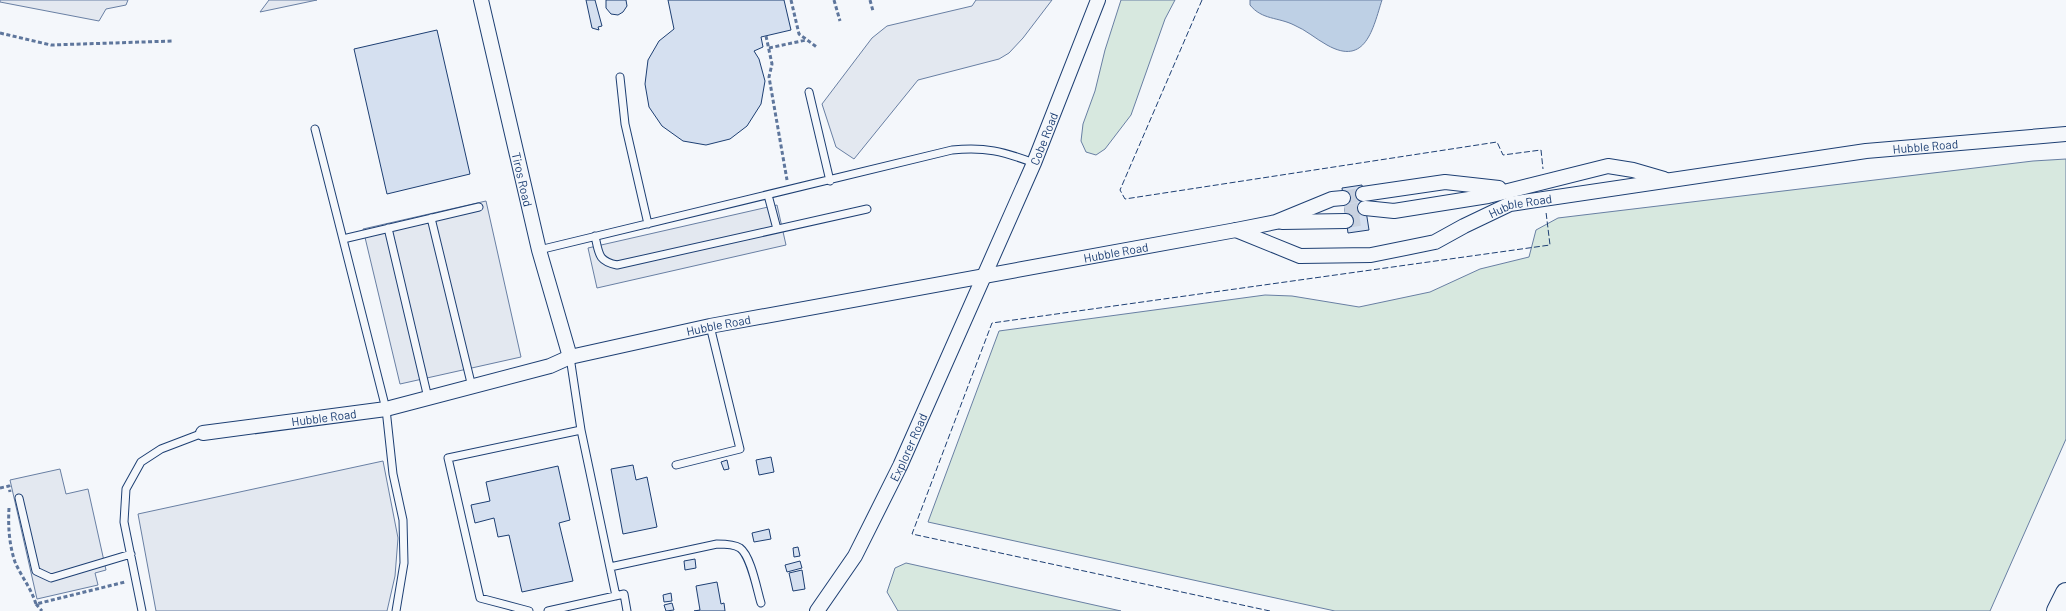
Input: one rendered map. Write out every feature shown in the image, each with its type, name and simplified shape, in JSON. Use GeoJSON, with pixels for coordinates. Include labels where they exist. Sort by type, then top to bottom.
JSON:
{"type":"FeatureCollection","features":[{"type":"Feature","properties":{"kind":"main road"},"geometry":{"type":"LineString","coordinates":[[2057,611],[2066,593]]}},
{"type":"Feature","properties":{"kind":"street","name":"Tiros Road"},"geometry":{"type":"LineString","coordinates":[[481,0],[539,250],[570,357]]}},
{"type":"Feature","properties":{"kind":"street","name":"Cobe Road"},"geometry":{"type":"LineString","coordinates":[[984,275],[1034,163],[1098,0]]}},
{"type":"Feature","properties":{"kind":"street","name":"Hubble Road"},"geometry":{"type":"LineString","coordinates":[[1236,230],[1300,256],[1371,255],[1435,242],[1510,204],[1866,151],[2066,134]]}},
{"type":"Feature","properties":{"kind":"street","name":"Hubble Road"},"geometry":{"type":"LineString","coordinates":[[1512,189],[1472,187],[1445,182],[1365,207],[1394,211],[1488,196],[1608,166],[1633,170],[1667,180]]}},
{"type":"Feature","properties":{"kind":"street","name":"Hubble Road"},"geometry":{"type":"LineString","coordinates":[[203,433],[386,409],[550,366],[570,357],[710,326],[1276,222],[1332,199],[1345,210],[1301,222],[1276,222]]}},
{"type":"Feature","properties":{"kind":"street","name":"Explorer Road"},"geometry":{"type":"LineString","coordinates":[[817,611],[855,556],[875,520],[984,275]]}},
{"type":"Feature","properties":{"kind":"lane"},"geometry":{"type":"LineString","coordinates":[[620,77],[625,124],[648,224]]}},
{"type":"Feature","properties":{"kind":"lane"},"geometry":{"type":"LineString","coordinates":[[809,92],[830,181]]}},
{"type":"Feature","properties":{"kind":"lane"},"geometry":{"type":"LineString","coordinates":[[315,129],[386,409],[393,474],[403,520],[404,564],[396,611]]}},
{"type":"Feature","properties":{"kind":"lane"},"geometry":{"type":"LineString","coordinates":[[539,250],[952,150],[978,148],[1005,152],[1034,163]]}},
{"type":"Feature","properties":{"kind":"lane"},"geometry":{"type":"LineString","coordinates":[[768,195],[777,229]]}},
{"type":"Feature","properties":{"kind":"lane"},"geometry":{"type":"LineString","coordinates":[[343,239],[479,207]]}},
{"type":"Feature","properties":{"kind":"lane"},"geometry":{"type":"LineString","coordinates":[[595,236],[600,257],[606,263],[617,265],[867,209]]}},
{"type":"Feature","properties":{"kind":"lane"},"geometry":{"type":"LineString","coordinates":[[431,218],[472,386]]}},
{"type":"Feature","properties":{"kind":"lane"},"geometry":{"type":"LineString","coordinates":[[388,228],[428,398]]}},
{"type":"Feature","properties":{"kind":"lane"},"geometry":{"type":"LineString","coordinates":[[676,465],[740,449],[710,326]]}},
{"type":"Feature","properties":{"kind":"lane"},"geometry":{"type":"LineString","coordinates":[[570,357],[581,430],[616,596]]}},
{"type":"Feature","properties":{"kind":"lane"},"geometry":{"type":"LineString","coordinates":[[528,611],[480,598],[448,458],[581,430]]}},
{"type":"Feature","properties":{"kind":"lane"},"geometry":{"type":"LineString","coordinates":[[142,611],[124,522],[126,489],[141,462],[161,449],[203,433]]}},
{"type":"Feature","properties":{"kind":"lane"},"geometry":{"type":"LineString","coordinates":[[19,498],[36,571],[51,578],[131,554]]}},
{"type":"Feature","properties":{"kind":"lane"},"geometry":{"type":"LineString","coordinates":[[610,567],[717,544],[733,546],[741,548],[746,556],[761,603]]}},
{"type":"Feature","properties":{"kind":"lane"},"geometry":{"type":"LineString","coordinates":[[548,611],[570,609],[624,594],[627,611]]}},
{"type":"Feature","properties":{"kind":"path"},"geometry":{"type":"LineString","coordinates":[[791,0],[799,34],[818,48]]}},
{"type":"Feature","properties":{"kind":"path"},"geometry":{"type":"LineString","coordinates":[[834,0],[840,21]]}},
{"type":"Feature","properties":{"kind":"path"},"geometry":{"type":"LineString","coordinates":[[870,0],[873,10]]}},
{"type":"Feature","properties":{"kind":"path"},"geometry":{"type":"LineString","coordinates":[[0,33],[51,45],[173,42]]}},
{"type":"Feature","properties":{"kind":"path"},"geometry":{"type":"LineString","coordinates":[[766,36],[772,64],[769,77],[789,190]]}},
{"type":"Feature","properties":{"kind":"path"},"geometry":{"type":"LineString","coordinates":[[769,48],[807,40]]}},
{"type":"Feature","properties":{"kind":"path"},"geometry":{"type":"LineString","coordinates":[[36,604],[42,611]]}},
{"type":"Feature","properties":{"kind":"shaded area"},"geometry":{"type":"Polygon","coordinates":[[[0,0],[128,0],[126,5],[106,9],[99,21],[0,2],[0,0]]]}},
{"type":"Feature","properties":{"kind":"shaded area"},"geometry":{"type":"Polygon","coordinates":[[[269,0],[317,0],[260,12],[269,0]]]}},
{"type":"Feature","properties":{"kind":"shaded area"},"geometry":{"type":"Polygon","coordinates":[[[976,0],[1052,0],[1023,38],[1009,53],[999,59],[918,80],[854,159],[836,147],[822,104],[872,38],[887,26],[972,6],[976,0]]]}},
{"type":"Feature","properties":{"kind":"shaded area"},"geometry":{"type":"Polygon","coordinates":[[[1121,0],[1175,0],[1165,19],[1131,115],[1105,149],[1096,155],[1086,152],[1081,141],[1083,124],[1095,91],[1105,50],[1121,0]]]}},
{"type":"Feature","properties":{"kind":"shaded area"},"geometry":{"type":"Polygon","coordinates":[[[2066,159],[2066,439],[1990,611],[1335,611],[928,522],[999,331],[1265,295],[1292,296],[1359,307],[1430,292],[1480,269],[1529,257],[1536,230],[1558,218],[2033,161],[2066,159]]]}},
{"type":"Feature","properties":{"kind":"shaded area"},"geometry":{"type":"Polygon","coordinates":[[[486,201],[521,357],[400,384],[363,229],[486,201]]]}},
{"type":"Feature","properties":{"kind":"shaded area"},"geometry":{"type":"Polygon","coordinates":[[[777,205],[786,245],[597,288],[588,248],[777,205]]]}},
{"type":"Feature","properties":{"kind":"shaded area"},"geometry":{"type":"Polygon","coordinates":[[[383,461],[398,538],[395,576],[387,611],[156,611],[138,514],[383,461]]]}},
{"type":"Feature","properties":{"kind":"shaded area"},"geometry":{"type":"Polygon","coordinates":[[[60,469],[66,494],[88,489],[106,570],[95,573],[98,585],[37,599],[10,480],[60,469]]]}},
{"type":"Feature","properties":{"kind":"shaded area"},"geometry":{"type":"Polygon","coordinates":[[[906,563],[1121,611],[898,611],[887,592],[895,568],[906,563]]]}},
{"type":"Feature","properties":{"kind":"water"},"geometry":{"type":"Polygon","coordinates":[[[1250,0],[1382,0],[1366,41],[1359,48],[1351,51],[1340,51],[1288,22],[1265,16],[1250,5],[1250,0]]]}},
{"type":"Feature","properties":{"kind":"building"},"geometry":{"type":"Polygon","coordinates":[[[586,0],[595,0],[602,26],[598,27],[599,30],[592,28],[586,0]]]}},
{"type":"Feature","properties":{"kind":"building"},"geometry":{"type":"Polygon","coordinates":[[[606,0],[626,0],[627,6],[618,15],[611,14],[606,8],[606,0]]]}},
{"type":"Feature","properties":{"kind":"building"},"geometry":{"type":"Polygon","coordinates":[[[668,0],[784,0],[791,30],[761,37],[763,47],[754,51],[759,59],[765,81],[761,104],[747,126],[730,139],[706,145],[683,141],[662,126],[649,107],[645,84],[648,60],[659,41],[674,29],[668,0]]]}},
{"type":"Feature","properties":{"kind":"building"},"geometry":{"type":"Polygon","coordinates":[[[437,30],[470,174],[387,194],[354,49],[437,30]]]}},
{"type":"Feature","properties":{"kind":"building"},"geometry":{"type":"Polygon","coordinates":[[[1362,185],[1369,230],[1348,233],[1342,188],[1362,185]]]}},
{"type":"Feature","properties":{"kind":"building"},"geometry":{"type":"Polygon","coordinates":[[[771,457],[774,472],[759,475],[756,460],[771,457]]]}},
{"type":"Feature","properties":{"kind":"building"},"geometry":{"type":"Polygon","coordinates":[[[727,460],[729,469],[724,470],[721,462],[727,460]]]}},
{"type":"Feature","properties":{"kind":"building"},"geometry":{"type":"Polygon","coordinates":[[[633,465],[636,480],[647,477],[657,527],[623,534],[611,469],[633,465]]]}},
{"type":"Feature","properties":{"kind":"building"},"geometry":{"type":"Polygon","coordinates":[[[558,466],[570,520],[559,523],[573,581],[522,592],[509,535],[498,537],[494,518],[475,523],[471,505],[490,501],[486,482],[558,466]]]}},
{"type":"Feature","properties":{"kind":"building"},"geometry":{"type":"Polygon","coordinates":[[[769,529],[771,539],[754,542],[752,533],[769,529]]]}},
{"type":"Feature","properties":{"kind":"building"},"geometry":{"type":"Polygon","coordinates":[[[798,547],[800,556],[794,557],[793,548],[798,547]]]}},
{"type":"Feature","properties":{"kind":"building"},"geometry":{"type":"Polygon","coordinates":[[[695,559],[696,568],[685,570],[684,561],[695,559]]]}},
{"type":"Feature","properties":{"kind":"building"},"geometry":{"type":"Polygon","coordinates":[[[800,561],[802,568],[787,572],[785,565],[800,561]]]}},
{"type":"Feature","properties":{"kind":"building"},"geometry":{"type":"Polygon","coordinates":[[[802,570],[805,589],[793,591],[789,573],[802,570]]]}},
{"type":"Feature","properties":{"kind":"building"},"geometry":{"type":"Polygon","coordinates":[[[717,582],[721,604],[724,603],[725,611],[694,611],[700,610],[696,586],[717,582]]]}},
{"type":"Feature","properties":{"kind":"building"},"geometry":{"type":"Polygon","coordinates":[[[671,593],[672,601],[664,602],[663,595],[671,593]]]}},
{"type":"Feature","properties":{"kind":"building"},"geometry":{"type":"Polygon","coordinates":[[[672,603],[674,610],[666,611],[664,605],[672,603]]]}},
{"type":"Feature","properties":{"kind":"tunnel"},"geometry":{"type":"LineString","coordinates":[[1343,198],[1363,194]]}},
{"type":"Feature","properties":{"kind":"tunnel"},"geometry":{"type":"LineString","coordinates":[[1345,212],[1365,208]]}},
{"type":"Feature","properties":{"kind":"tunnel"},"geometry":{"type":"LineString","coordinates":[[1346,221],[1366,218]]}},
{"type":"Feature","properties":{"kind":"fence"},"geometry":{"type":"LineString","coordinates":[[1202,0],[1120,190],[1125,199],[1497,142],[1503,155],[1541,150],[1543,169]]}},
{"type":"Feature","properties":{"kind":"fence"},"geometry":{"type":"LineString","coordinates":[[1270,611],[912,534],[992,323],[1550,245],[1546,212]]}}]}
